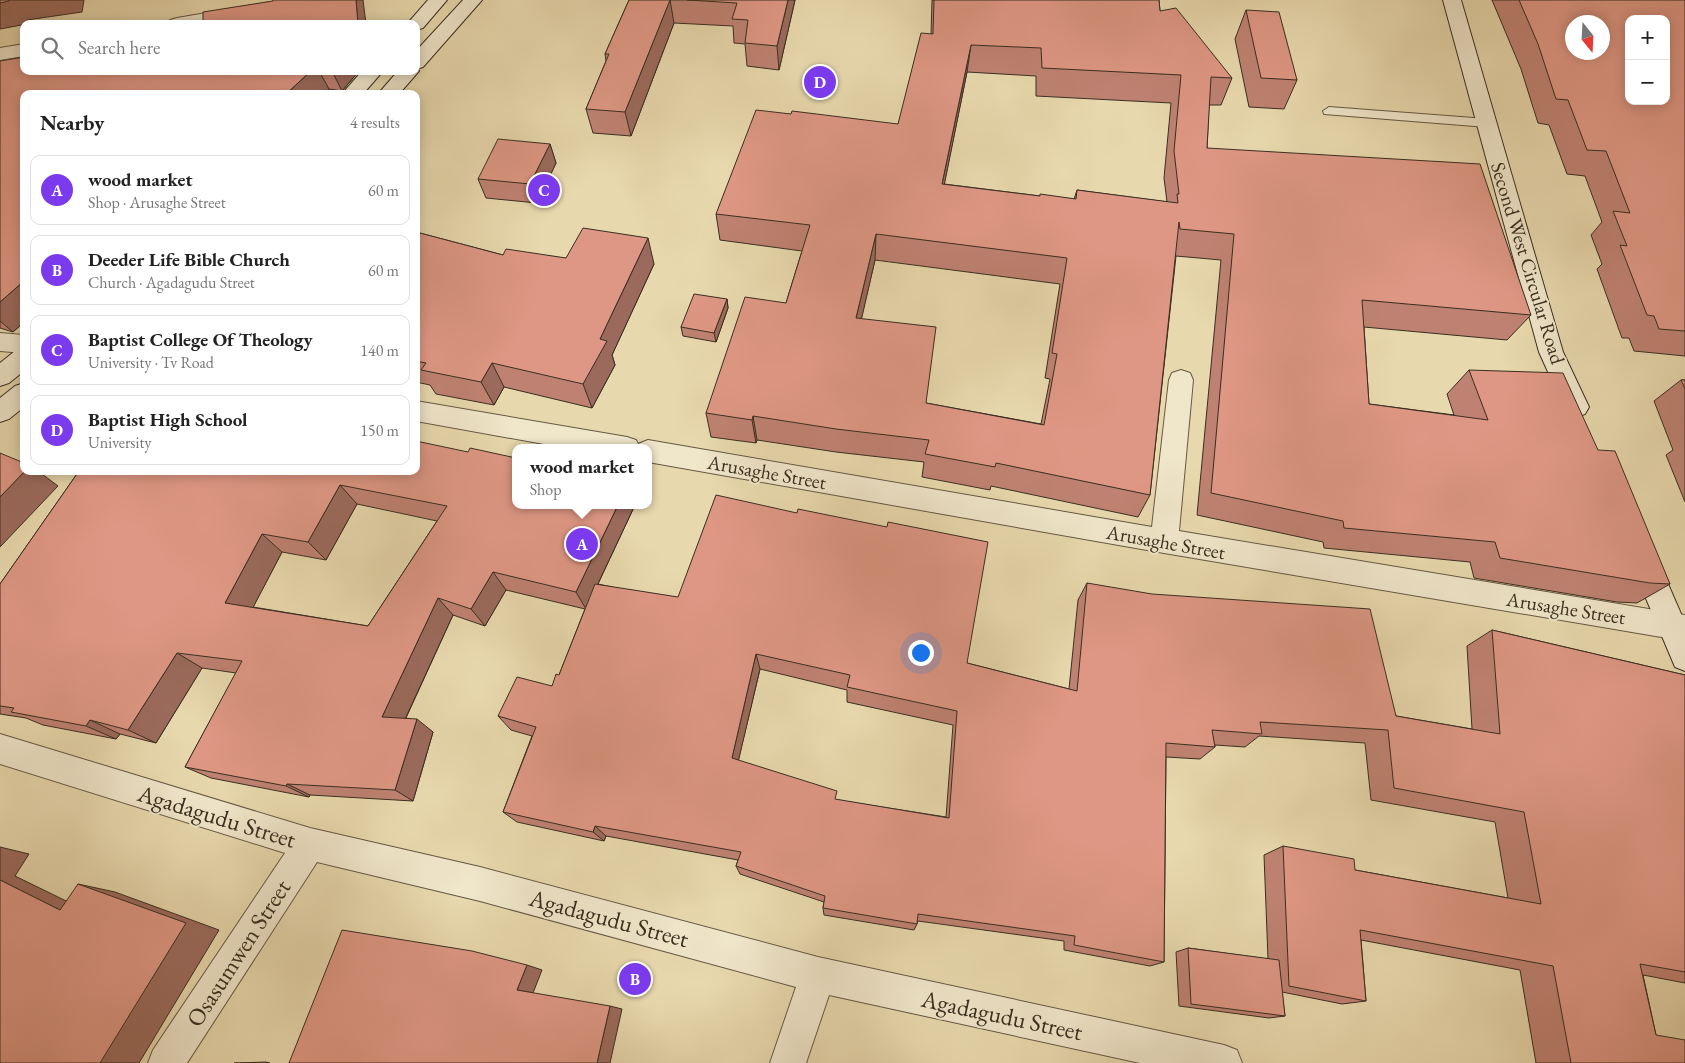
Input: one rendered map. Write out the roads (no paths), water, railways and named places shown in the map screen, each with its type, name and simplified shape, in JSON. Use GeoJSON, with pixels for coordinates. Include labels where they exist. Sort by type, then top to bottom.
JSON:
{"type":"FeatureCollection","features":[{"type":"Feature","properties":{"kind":"street"},"geometry":{"type":"LineString","coordinates":[[200,20],[314,0]]}},
{"type":"Feature","properties":{"kind":"street"},"geometry":{"type":"LineString","coordinates":[[420,20],[438,0]]}},
{"type":"Feature","properties":{"kind":"street"},"geometry":{"type":"LineString","coordinates":[[420,59],[473,0]]}},
{"type":"Feature","properties":{"kind":"street","name":"Second West Circular Road"},"geometry":{"type":"LineString","coordinates":[[1452,0],[1552,352],[1584,425]]}},
{"type":"Feature","properties":{"kind":"street"},"geometry":{"type":"LineString","coordinates":[[0,54],[20,51]]}},
{"type":"Feature","properties":{"kind":"street"},"geometry":{"type":"LineString","coordinates":[[356,90],[369,75]]}},
{"type":"Feature","properties":{"kind":"street"},"geometry":{"type":"LineString","coordinates":[[392,90],[405,75]]}},
{"type":"Feature","properties":{"kind":"street"},"geometry":{"type":"LineString","coordinates":[[0,342],[20,344]]}},
{"type":"Feature","properties":{"kind":"street"},"geometry":{"type":"LineString","coordinates":[[0,376],[20,361]]}},
{"type":"Feature","properties":{"kind":"street"},"geometry":{"type":"LineString","coordinates":[[1164,542],[1181,380]]}},
{"type":"Feature","properties":{"kind":"street"},"geometry":{"type":"LineString","coordinates":[[0,412],[20,396]]}},
{"type":"Feature","properties":{"kind":"street"},"geometry":{"type":"LineString","coordinates":[[420,412],[604,444]]}},
{"type":"Feature","properties":{"kind":"street","name":"Arusaghe Street"},"geometry":{"type":"LineString","coordinates":[[652,452],[1164,542],[1679,627]]}},
{"type":"Feature","properties":{"kind":"street"},"geometry":{"type":"LineString","coordinates":[[1632,535],[1679,627],[1685,657]]}},
{"type":"Feature","properties":{"kind":"street","name":"Agadagudu Street"},"geometry":{"type":"LineString","coordinates":[[0,749],[310,844],[480,884],[818,975],[1224,1063]]}},
{"type":"Feature","properties":{"kind":"street","name":"Osasumwen Street"},"geometry":{"type":"LineString","coordinates":[[166,1063],[310,844]]}},
{"type":"Feature","properties":{"kind":"street"},"geometry":{"type":"LineString","coordinates":[[788,1063],[818,975]]}},
{"type":"Feature","properties":{"kind":"lane"},"geometry":{"type":"LineString","coordinates":[[1329,111],[1486,123]]}},
{"type":"Feature","properties":{"kind":"place","name":"Baptist High School"},"geometry":{"type":"Point","coordinates":[820,82]}},
{"type":"Feature","properties":{"kind":"place","name":"Baptist College Of Theology"},"geometry":{"type":"Point","coordinates":[544,190]}},
{"type":"Feature","properties":{"kind":"place","name":"wood market"},"geometry":{"type":"Point","coordinates":[582,544]}},
{"type":"Feature","properties":{"kind":"place","name":"Deeder Life Bible Church"},"geometry":{"type":"Point","coordinates":[635,979]}}]}
